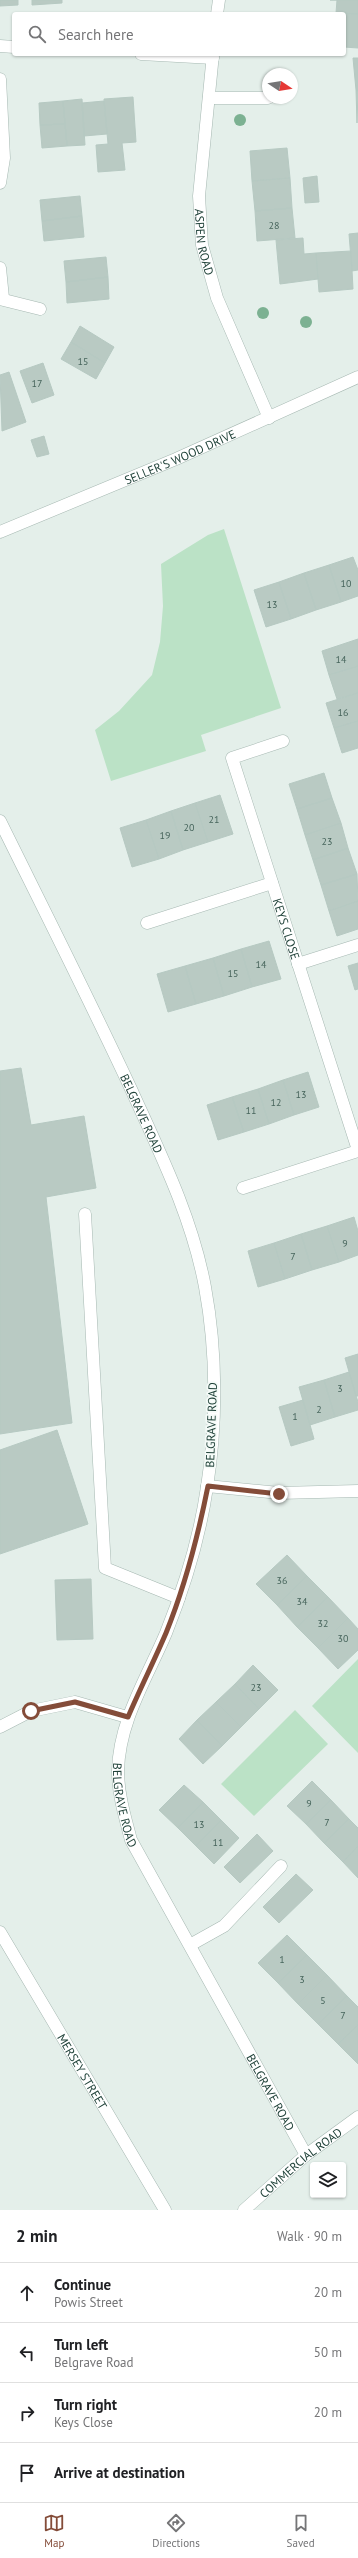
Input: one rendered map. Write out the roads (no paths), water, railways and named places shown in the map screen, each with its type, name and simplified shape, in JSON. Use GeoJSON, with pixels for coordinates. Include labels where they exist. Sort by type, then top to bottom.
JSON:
{"type":"FeatureCollection","features":[{"type":"Feature","properties":{"kind":"street"},"geometry":{"type":"LineString","coordinates":[[217,12],[219,0]]}},
{"type":"Feature","properties":{"kind":"street"},"geometry":{"type":"LineString","coordinates":[[0,46],[12,47]]}},
{"type":"Feature","properties":{"kind":"street","name":"ASPEN ROAD"},"geometry":{"type":"LineString","coordinates":[[213,56],[199,196],[202,245],[217,298],[269,418]]}},
{"type":"Feature","properties":{"kind":"street"},"geometry":{"type":"LineString","coordinates":[[0,78],[4,158],[0,183]]}},
{"type":"Feature","properties":{"kind":"street"},"geometry":{"type":"LineString","coordinates":[[209,98],[262,98]]}},
{"type":"Feature","properties":{"kind":"street"},"geometry":{"type":"LineString","coordinates":[[0,268],[1,299],[40,309]]}},
{"type":"Feature","properties":{"kind":"street","name":"SELLER'S WOOD DRIVE"},"geometry":{"type":"LineString","coordinates":[[0,532],[269,418],[358,377]]}},
{"type":"Feature","properties":{"kind":"street","name":"KEYS CLOSE"},"geometry":{"type":"LineString","coordinates":[[283,742],[232,758],[358,1150]]}},
{"type":"Feature","properties":{"kind":"street","name":"BELGRAVE ROAD"},"geometry":{"type":"LineString","coordinates":[[0,821],[121,1069],[170,1174],[187,1220],[204,1287],[212,1355],[213,1419],[208,1486],[200,1524],[179,1598],[166,1633],[128,1717],[118,1769],[119,1791],[131,1840],[306,2156]]}},
{"type":"Feature","properties":{"kind":"street"},"geometry":{"type":"LineString","coordinates":[[147,923],[272,882]]}},
{"type":"Feature","properties":{"kind":"street"},"geometry":{"type":"LineString","coordinates":[[298,964],[358,945]]}},
{"type":"Feature","properties":{"kind":"street"},"geometry":{"type":"LineString","coordinates":[[243,1188],[358,1150]]}},
{"type":"Feature","properties":{"kind":"street"},"geometry":{"type":"LineString","coordinates":[[85,1214],[105,1568],[179,1598]]}},
{"type":"Feature","properties":{"kind":"street"},"geometry":{"type":"LineString","coordinates":[[208,1486],[279,1494],[358,1491]]}},
{"type":"Feature","properties":{"kind":"street"},"geometry":{"type":"LineString","coordinates":[[0,1727],[31,1711],[75,1702],[128,1717]]}},
{"type":"Feature","properties":{"kind":"street"},"geometry":{"type":"LineString","coordinates":[[190,1945],[224,1926],[281,1866]]}},
{"type":"Feature","properties":{"kind":"street","name":"MERSEY STREET"},"geometry":{"type":"LineString","coordinates":[[0,1932],[165,2210]]}},
{"type":"Feature","properties":{"kind":"street","name":"COMMERCIAL ROAD"},"geometry":{"type":"LineString","coordinates":[[244,2210],[306,2156],[358,2117]]}}]}
